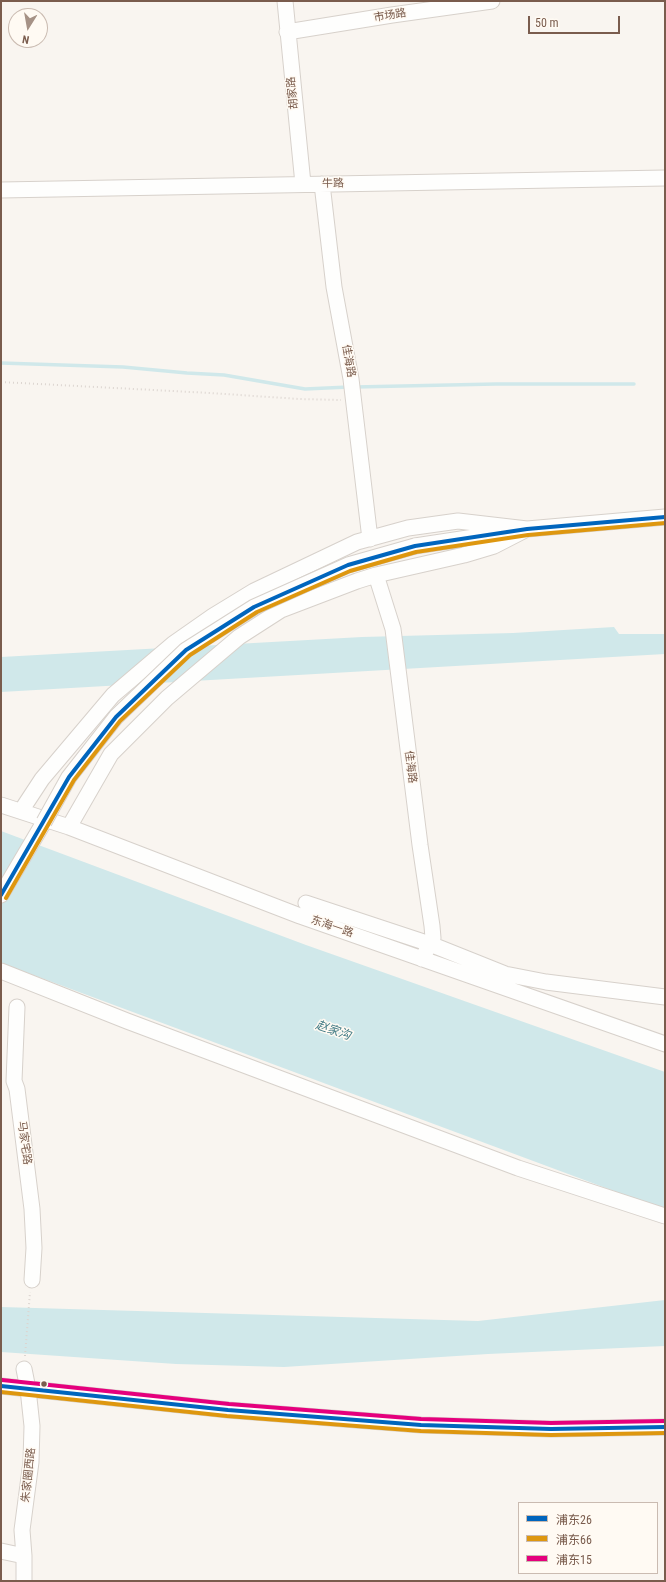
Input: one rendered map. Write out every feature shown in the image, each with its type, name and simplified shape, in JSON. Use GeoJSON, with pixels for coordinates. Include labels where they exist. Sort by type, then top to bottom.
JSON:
{"type":"FeatureCollection","features":[{"type":"Feature","properties":{"kind":"street","name":"胡家路"},"geometry":{"type":"LineString","coordinates":[[285,1],[303,184]]}},
{"type":"Feature","properties":{"kind":"street","name":"市场路"},"geometry":{"type":"LineString","coordinates":[[288,32],[492,1]]}},
{"type":"Feature","properties":{"kind":"street","name":"牛路"},"geometry":{"type":"LineString","coordinates":[[1,190],[665,178]]}},
{"type":"Feature","properties":{"kind":"street","name":"佳海路"},"geometry":{"type":"LineString","coordinates":[[322,184],[334,287],[354,401],[370,539]]}},
{"type":"Feature","properties":{"kind":"street"},"geometry":{"type":"LineString","coordinates":[[1,895],[69,777],[116,717],[186,650],[254,607],[348,565],[415,546],[527,529],[665,516]]}},
{"type":"Feature","properties":{"kind":"street"},"geometry":{"type":"LineString","coordinates":[[21,811],[42,779],[113,695],[173,644],[213,616],[254,591],[358,542],[408,528],[458,522],[527,529]]}},
{"type":"Feature","properties":{"kind":"street"},"geometry":{"type":"LineString","coordinates":[[69,827],[111,754],[167,698],[239,637],[281,610],[376,575],[464,556],[494,546],[527,529]]}},
{"type":"Feature","properties":{"kind":"street","name":"佳海路"},"geometry":{"type":"LineString","coordinates":[[376,575],[393,629],[432,926],[433,938],[422,958]]}},
{"type":"Feature","properties":{"kind":"street","name":"东海一路"},"geometry":{"type":"LineString","coordinates":[[1,805],[69,827],[300,916],[665,1044]]}},
{"type":"Feature","properties":{"kind":"street"},"geometry":{"type":"LineString","coordinates":[[306,903],[430,944],[506,974],[546,982],[665,997]]}},
{"type":"Feature","properties":{"kind":"street"},"geometry":{"type":"LineString","coordinates":[[1,971],[134,1024],[510,1165],[665,1216]]}},
{"type":"Feature","properties":{"kind":"street","name":"马家宅路"},"geometry":{"type":"LineString","coordinates":[[17,1007],[8,1081],[17,1089],[32,1209],[34,1248],[32,1280]]}},
{"type":"Feature","properties":{"kind":"street","name":"朱家圈西路"},"geometry":{"type":"LineString","coordinates":[[24,1369],[32,1426],[31,1462],[22,1530],[24,1581]]}},
{"type":"Feature","properties":{"kind":"street"},"geometry":{"type":"LineString","coordinates":[[1,1386],[228,1410],[421,1425],[551,1429],[665,1427]]}},
{"type":"Feature","properties":{"kind":"street"},"geometry":{"type":"LineString","coordinates":[[1,1551],[24,1556]]}},
{"type":"Feature","properties":{"kind":"path"},"geometry":{"type":"LineString","coordinates":[[1,382],[354,401]]}},
{"type":"Feature","properties":{"kind":"path"},"geometry":{"type":"LineString","coordinates":[[24,1369],[32,1280]]}},
{"type":"Feature","properties":{"kind":"water"},"geometry":{"type":"Polygon","coordinates":[[[614,627],[619,634],[665,634],[665,654],[1,692],[1,657],[362,637],[513,633],[614,627]]]}},
{"type":"Feature","properties":{"kind":"water","name":"赵家沟"},"geometry":{"type":"Polygon","coordinates":[[[1,831],[306,945],[665,1072],[665,1210],[1,963],[1,831]]]}},
{"type":"Feature","properties":{"kind":"water"},"geometry":{"type":"Polygon","coordinates":[[[665,1300],[665,1346],[488,1354],[284,1367],[176,1364],[1,1352],[1,1307],[478,1321],[665,1300]]]}},
{"type":"Feature","properties":{"kind":"waterway"},"geometry":{"type":"LineString","coordinates":[[1,363],[123,367],[224,375],[305,389],[349,387]]}},
{"type":"Feature","properties":{"kind":"waterway"},"geometry":{"type":"LineString","coordinates":[[355,387],[496,384],[634,384]]}},
{"type":"Feature","properties":{"kind":"transit line","name":"浦东26"},"geometry":{"type":"LineString","coordinates":[[1,895],[69,777],[116,717],[186,650],[254,607],[348,565],[415,546],[527,529],[665,517]]}},
{"type":"Feature","properties":{"kind":"transit line","name":"浦东66"},"geometry":{"type":"LineString","coordinates":[[6,898],[74,780],[120,721],[190,655],[257,612],[350,571],[416,552],[528,535],[665,523]]}},
{"type":"Feature","properties":{"kind":"transit line","name":"浦东15"},"geometry":{"type":"LineString","coordinates":[[2,1380],[229,1404],[421,1419],[551,1423],[665,1421]]}},
{"type":"Feature","properties":{"kind":"transit line","name":"浦东26"},"geometry":{"type":"LineString","coordinates":[[1,1386],[228,1410],[421,1425],[551,1429],[665,1427]]}},
{"type":"Feature","properties":{"kind":"transit line","name":"浦东66"},"geometry":{"type":"LineString","coordinates":[[1,1392],[227,1416],[421,1431],[551,1435],[665,1433]]}}]}
